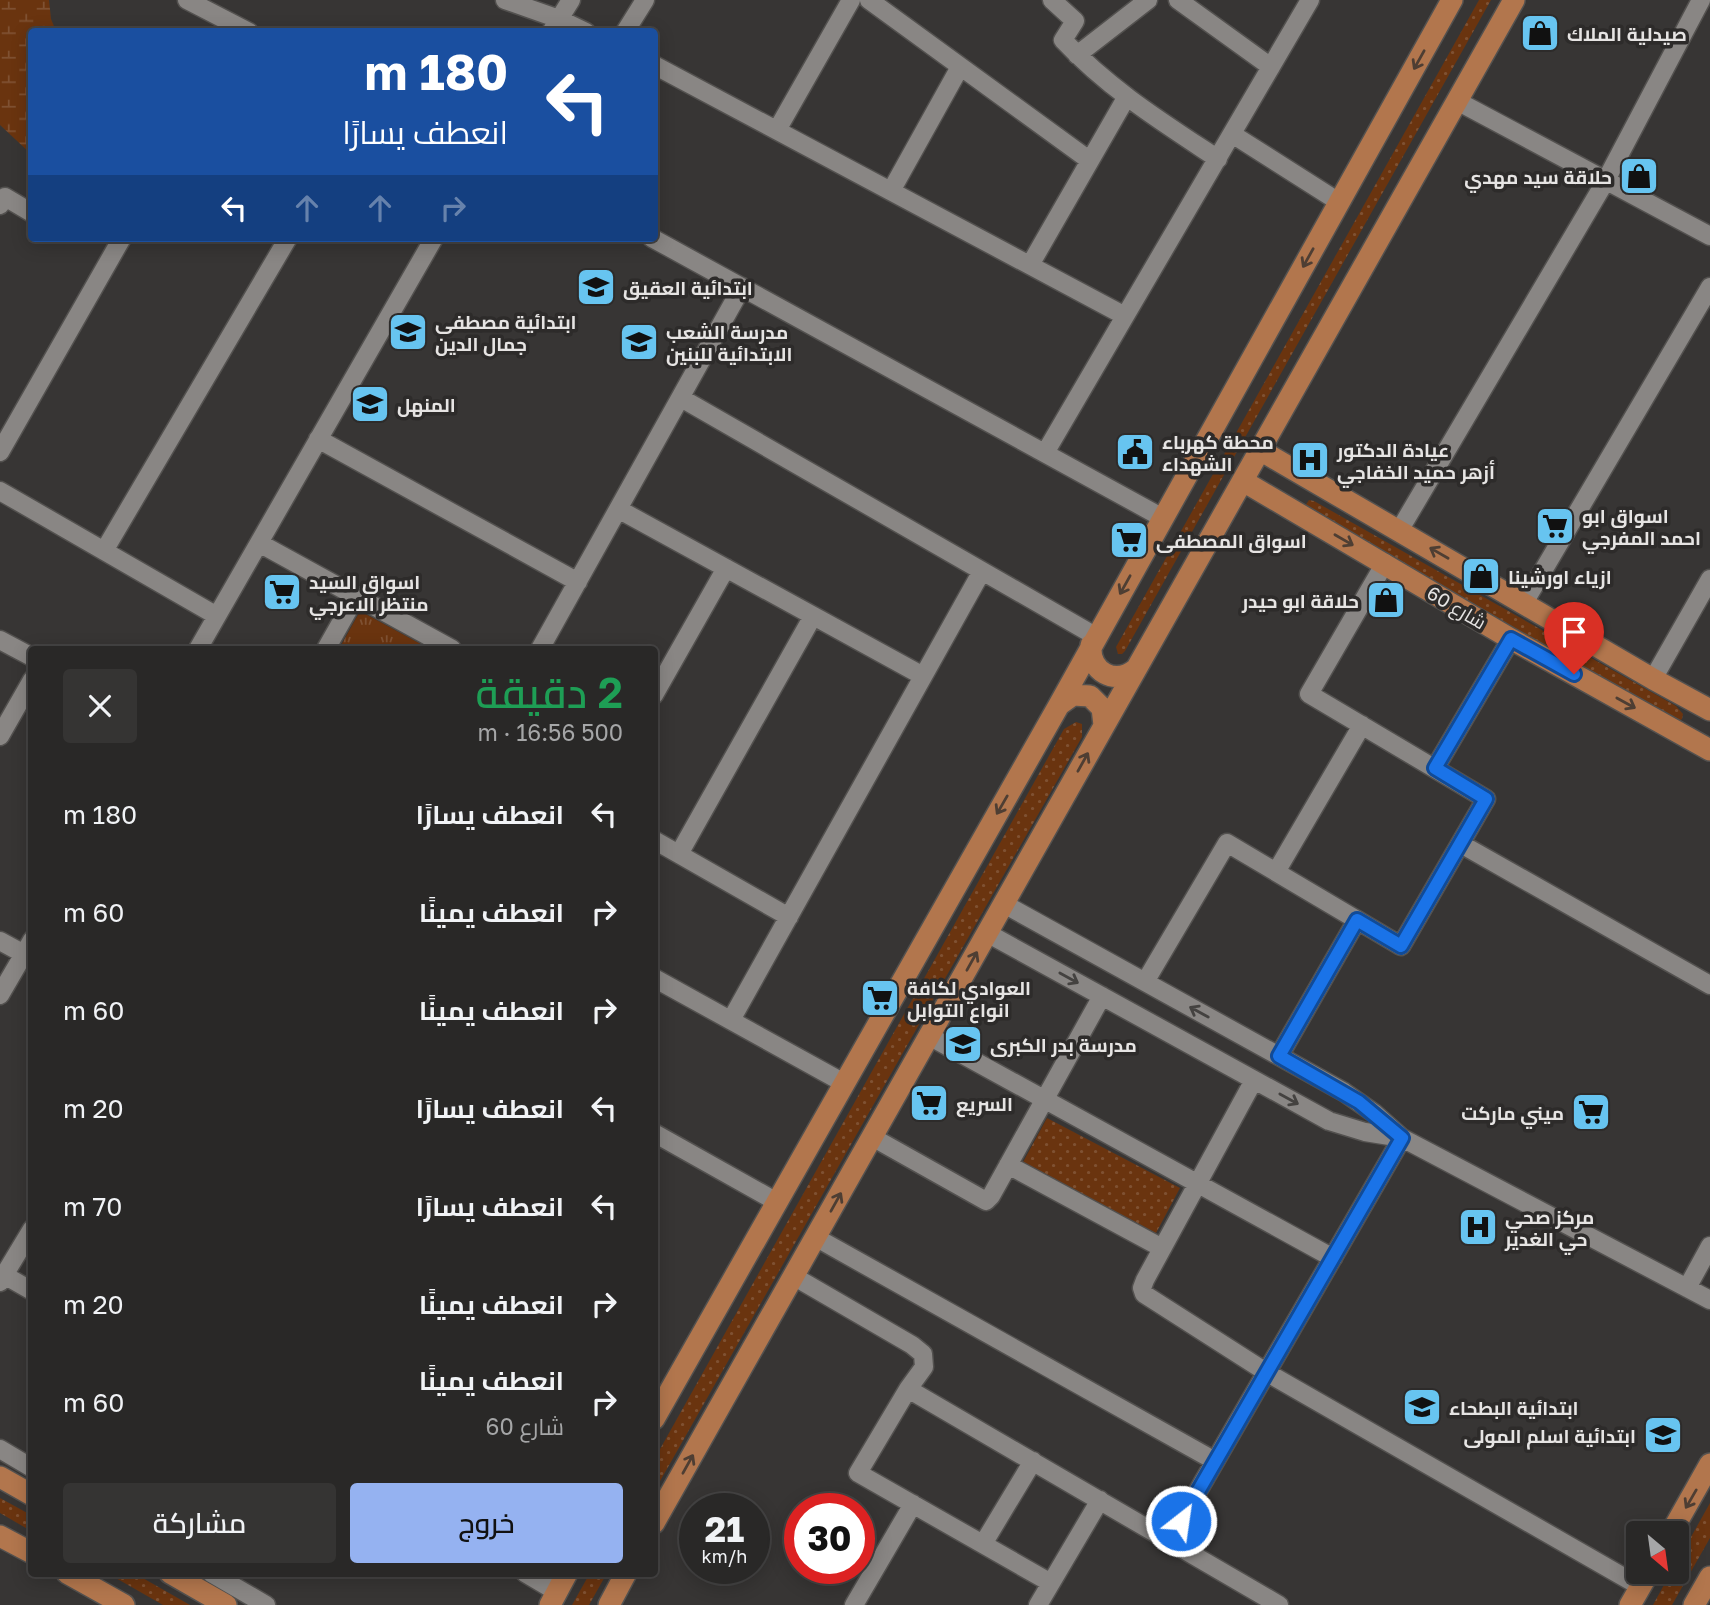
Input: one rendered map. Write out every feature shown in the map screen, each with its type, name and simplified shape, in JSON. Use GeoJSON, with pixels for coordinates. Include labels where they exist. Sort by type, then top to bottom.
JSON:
{"type":"FeatureCollection","features":[{"type":"Feature","properties":{"kind":"main road"},"geometry":{"type":"LineString","coordinates":[[658,1412],[1059,705],[1452,0]]}},
{"type":"Feature","properties":{"kind":"main road"},"geometry":{"type":"LineString","coordinates":[[658,1516],[1514,1]]}},
{"type":"Feature","properties":{"kind":"main road","name":"شارع 60"},"geometry":{"type":"LineString","coordinates":[[1260,450],[1710,710]]}},
{"type":"Feature","properties":{"kind":"main road","name":"شارع 60"},"geometry":{"type":"LineString","coordinates":[[1242,481],[1511,639],[1710,750]]}},
{"type":"Feature","properties":{"kind":"main road"},"geometry":{"type":"LineString","coordinates":[[1300,515],[1299,501],[1302,495],[1319,484]]}},
{"type":"Feature","properties":{"kind":"main road"},"geometry":{"type":"LineString","coordinates":[[1094,641],[1091,653],[1096,667],[1108,676],[1123,676],[1136,669]]}},
{"type":"Feature","properties":{"kind":"main road"},"geometry":{"type":"LineString","coordinates":[[1059,705],[1073,695],[1090,696],[1102,708],[1104,725]]}},
{"type":"Feature","properties":{"kind":"main road"},"geometry":{"type":"LineString","coordinates":[[1673,729],[1688,713],[1690,699]]}},
{"type":"Feature","properties":{"kind":"main road"},"geometry":{"type":"LineString","coordinates":[[1678,1521],[1710,1465]]}},
{"type":"Feature","properties":{"kind":"main road"},"geometry":{"type":"LineString","coordinates":[[0,1477],[28,1493]]}},
{"type":"Feature","properties":{"kind":"main road"},"geometry":{"type":"LineString","coordinates":[[3,1544],[28,1552]]}},
{"type":"Feature","properties":{"kind":"main road"},"geometry":{"type":"LineString","coordinates":[[74,1577],[123,1605]]}},
{"type":"Feature","properties":{"kind":"main road"},"geometry":{"type":"LineString","coordinates":[[177,1577],[226,1605]]}},
{"type":"Feature","properties":{"kind":"main road"},"geometry":{"type":"LineString","coordinates":[[609,1605],[624,1577]]}},
{"type":"Feature","properties":{"kind":"main road"},"geometry":{"type":"LineString","coordinates":[[1694,1605],[1710,1577]]}},
{"type":"Feature","properties":{"kind":"street"},"geometry":{"type":"LineString","coordinates":[[187,0],[239,28]]}},
{"type":"Feature","properties":{"kind":"street"},"geometry":{"type":"LineString","coordinates":[[505,0],[555,25],[571,0]]}},
{"type":"Feature","properties":{"kind":"street"},"geometry":{"type":"LineString","coordinates":[[628,28],[645,0]]}},
{"type":"Feature","properties":{"kind":"street"},"geometry":{"type":"LineString","coordinates":[[777,130],[851,0]]}},
{"type":"Feature","properties":{"kind":"street"},"geometry":{"type":"LineString","coordinates":[[869,0],[1088,160]]}},
{"type":"Feature","properties":{"kind":"street"},"geometry":{"type":"LineString","coordinates":[[1052,0],[1075,21],[1063,40],[1077,55],[1126,98],[1218,159]]}},
{"type":"Feature","properties":{"kind":"street"},"geometry":{"type":"LineString","coordinates":[[1077,55],[1149,0]]}},
{"type":"Feature","properties":{"kind":"street"},"geometry":{"type":"LineString","coordinates":[[1178,0],[1271,66]]}},
{"type":"Feature","properties":{"kind":"street"},"geometry":{"type":"LineString","coordinates":[[1045,453],[1310,0]]}},
{"type":"Feature","properties":{"kind":"street"},"geometry":{"type":"LineString","coordinates":[[1399,531],[1605,182],[1702,0]]}},
{"type":"Feature","properties":{"kind":"street"},"geometry":{"type":"LineString","coordinates":[[891,191],[960,66]]}},
{"type":"Feature","properties":{"kind":"street"},"geometry":{"type":"LineString","coordinates":[[658,67],[1125,316]]}},
{"type":"Feature","properties":{"kind":"street"},"geometry":{"type":"LineString","coordinates":[[1030,265],[1126,98]]}},
{"type":"Feature","properties":{"kind":"street"},"geometry":{"type":"LineString","coordinates":[[1457,102],[1710,236]]}},
{"type":"Feature","properties":{"kind":"street"},"geometry":{"type":"LineString","coordinates":[[1232,134],[1339,202]]}},
{"type":"Feature","properties":{"kind":"street"},"geometry":{"type":"LineString","coordinates":[[0,205],[5,197],[28,211]]}},
{"type":"Feature","properties":{"kind":"street"},"geometry":{"type":"LineString","coordinates":[[658,241],[1163,518]]}},
{"type":"Feature","properties":{"kind":"street"},"geometry":{"type":"LineString","coordinates":[[0,452],[120,242]]}},
{"type":"Feature","properties":{"kind":"street"},"geometry":{"type":"LineString","coordinates":[[104,551],[286,242]]}},
{"type":"Feature","properties":{"kind":"street"},"geometry":{"type":"LineString","coordinates":[[200,646],[432,242]]}},
{"type":"Feature","properties":{"kind":"street"},"geometry":{"type":"LineString","coordinates":[[542,646],[742,287]]}},
{"type":"Feature","properties":{"kind":"street"},"geometry":{"type":"LineString","coordinates":[[1524,603],[1710,287]]}},
{"type":"Feature","properties":{"kind":"street"},"geometry":{"type":"LineString","coordinates":[[681,398],[982,570],[1094,641]]}},
{"type":"Feature","properties":{"kind":"street"},"geometry":{"type":"LineString","coordinates":[[318,439],[578,582]]}},
{"type":"Feature","properties":{"kind":"street"},"geometry":{"type":"LineString","coordinates":[[0,491],[217,616]]}},
{"type":"Feature","properties":{"kind":"street"},"geometry":{"type":"LineString","coordinates":[[618,509],[923,677]]}},
{"type":"Feature","properties":{"kind":"street"},"geometry":{"type":"LineString","coordinates":[[259,543],[447,646]]}},
{"type":"Feature","properties":{"kind":"street"},"geometry":{"type":"LineString","coordinates":[[1145,982],[1227,843],[1401,946],[1461,844],[1486,799],[1309,694],[1385,564]]}},
{"type":"Feature","properties":{"kind":"street"},"geometry":{"type":"LineString","coordinates":[[658,688],[726,568]]}},
{"type":"Feature","properties":{"kind":"street"},"geometry":{"type":"LineString","coordinates":[[731,1020],[982,570]]}},
{"type":"Feature","properties":{"kind":"street"},"geometry":{"type":"LineString","coordinates":[[1653,679],[1710,579]]}},
{"type":"Feature","properties":{"kind":"street"},"geometry":{"type":"LineString","coordinates":[[328,646],[356,596]]}},
{"type":"Feature","properties":{"kind":"street"},"geometry":{"type":"LineString","coordinates":[[679,854],[813,616]]}},
{"type":"Feature","properties":{"kind":"street"},"geometry":{"type":"LineString","coordinates":[[1435,768],[1511,639]]}},
{"type":"Feature","properties":{"kind":"street"},"geometry":{"type":"LineString","coordinates":[[0,640],[28,655]]}},
{"type":"Feature","properties":{"kind":"street"},"geometry":{"type":"LineString","coordinates":[[0,736],[28,687]]}},
{"type":"Feature","properties":{"kind":"street"},"geometry":{"type":"LineString","coordinates":[[1276,872],[1362,725]]}},
{"type":"Feature","properties":{"kind":"street"},"geometry":{"type":"LineString","coordinates":[[658,842],[789,917]]}},
{"type":"Feature","properties":{"kind":"street"},"geometry":{"type":"LineString","coordinates":[[1461,844],[1710,985]]}},
{"type":"Feature","properties":{"kind":"street"},"geometry":{"type":"LineString","coordinates":[[1004,904],[1359,1102],[1402,1138],[1710,1300]]}},
{"type":"Feature","properties":{"kind":"street"},"geometry":{"type":"LineString","coordinates":[[1279,1056],[1357,920]]}},
{"type":"Feature","properties":{"kind":"street"},"geometry":{"type":"LineString","coordinates":[[987,933],[1329,1121],[1365,1132],[1402,1138]]}},
{"type":"Feature","properties":{"kind":"street"},"geometry":{"type":"LineString","coordinates":[[0,941],[28,947],[0,995]]}},
{"type":"Feature","properties":{"kind":"street"},"geometry":{"type":"LineString","coordinates":[[658,980],[844,1083]]}},
{"type":"Feature","properties":{"kind":"street"},"geometry":{"type":"LineString","coordinates":[[872,1137],[986,1201],[1102,996]]}},
{"type":"Feature","properties":{"kind":"street"},"geometry":{"type":"LineString","coordinates":[[1213,1057],[1229,1029]]}},
{"type":"Feature","properties":{"kind":"street"},"geometry":{"type":"LineString","coordinates":[[929,1035],[1333,1258]]}},
{"type":"Feature","properties":{"kind":"street"},"geometry":{"type":"LineString","coordinates":[[1254,1080],[1162,1248],[1142,1288],[1144,1294],[1266,1372],[1640,1588]]}},
{"type":"Feature","properties":{"kind":"street"},"geometry":{"type":"LineString","coordinates":[[658,1135],[777,1202]]}},
{"type":"Feature","properties":{"kind":"street"},"geometry":{"type":"LineString","coordinates":[[1169,1541],[1402,1138]]}},
{"type":"Feature","properties":{"kind":"street"},"geometry":{"type":"LineString","coordinates":[[1008,1165],[1162,1248]]}},
{"type":"Feature","properties":{"kind":"street"},"geometry":{"type":"LineString","coordinates":[[28,1236],[2,1279],[28,1289]]}},
{"type":"Feature","properties":{"kind":"street"},"geometry":{"type":"LineString","coordinates":[[816,1237],[1215,1461]]}},
{"type":"Feature","properties":{"kind":"street"},"geometry":{"type":"LineString","coordinates":[[1687,1288],[1710,1246]]}},
{"type":"Feature","properties":{"kind":"street"},"geometry":{"type":"LineString","coordinates":[[793,1276],[923,1354],[924,1367],[858,1473],[1051,1583]]}},
{"type":"Feature","properties":{"kind":"street"},"geometry":{"type":"LineString","coordinates":[[908,1389],[1279,1605]]}},
{"type":"Feature","properties":{"kind":"street"},"geometry":{"type":"LineString","coordinates":[[0,1449],[28,1466]]}},
{"type":"Feature","properties":{"kind":"street"},"geometry":{"type":"LineString","coordinates":[[983,1544],[1033,1461]]}},
{"type":"Feature","properties":{"kind":"street"},"geometry":{"type":"LineString","coordinates":[[1038,1605],[1100,1500]]}},
{"type":"Feature","properties":{"kind":"street"},"geometry":{"type":"LineString","coordinates":[[854,1605],[913,1504]]}},
{"type":"Feature","properties":{"kind":"street"},"geometry":{"type":"LineString","coordinates":[[218,1577],[266,1605]]}},
{"type":"Feature","properties":{"kind":"street"},"geometry":{"type":"LineString","coordinates":[[531,1577],[556,1595]]}},
{"type":"Feature","properties":{"kind":"green space"},"geometry":{"type":"Polygon","coordinates":[[[0,0],[49,0],[55,28],[28,28],[28,151],[0,125],[0,0]]]}},
{"type":"Feature","properties":{"kind":"green space"},"geometry":{"type":"Polygon","coordinates":[[[1479,0],[1491,0],[1125,651],[1118,654],[1116,647],[1479,0]]]}},
{"type":"Feature","properties":{"kind":"green space"},"geometry":{"type":"Polygon","coordinates":[[[1309,500],[1676,706],[1683,714],[1682,719],[1671,719],[1308,510],[1305,506],[1309,500]]]}},
{"type":"Feature","properties":{"kind":"green space"},"geometry":{"type":"Polygon","coordinates":[[[360,611],[424,646],[341,646],[360,611]]]}},
{"type":"Feature","properties":{"kind":"green space"},"geometry":{"type":"Polygon","coordinates":[[[1076,722],[1082,724],[1082,737],[658,1485],[658,1453],[1064,729],[1076,722]]]}},
{"type":"Feature","properties":{"kind":"green space"},"geometry":{"type":"Polygon","coordinates":[[[1047,1118],[1180,1188],[1156,1233],[1023,1162],[1047,1118]]]}},
{"type":"Feature","properties":{"kind":"green space"},"geometry":{"type":"Polygon","coordinates":[[[0,1498],[28,1513],[28,1529],[0,1513],[0,1498]]]}},
{"type":"Feature","properties":{"kind":"green space"},"geometry":{"type":"Polygon","coordinates":[[[1710,1503],[1710,1538],[1689,1575],[1689,1541],[1710,1503]]]}},
{"type":"Feature","properties":{"kind":"green space"},"geometry":{"type":"Polygon","coordinates":[[[114,1577],[141,1577],[190,1605],[163,1605],[114,1577]]]}},
{"type":"Feature","properties":{"kind":"green space"},"geometry":{"type":"Polygon","coordinates":[[[588,1577],[605,1577],[589,1605],[572,1605],[588,1577]]]}},
{"type":"Feature","properties":{"kind":"green space"},"geometry":{"type":"Polygon","coordinates":[[[1664,1584],[1684,1584],[1672,1605],[1653,1605],[1664,1584]]]}},
{"type":"Feature","properties":{"kind":"place","name":"صيدلية الملاك"},"geometry":{"type":"Point","coordinates":[1540,33]}},
{"type":"Feature","properties":{"kind":"place","name":"حلاقة سيد مهدي"},"geometry":{"type":"Point","coordinates":[1639,176]}},
{"type":"Feature","properties":{"kind":"place","name":"ابتدائية العقيق"},"geometry":{"type":"Point","coordinates":[596,287]}},
{"type":"Feature","properties":{"kind":"place","name":"ابتدائية مصطفى جمال الدين"},"geometry":{"type":"Point","coordinates":[408,332]}},
{"type":"Feature","properties":{"kind":"place","name":"مدرسة الشعب الابتدائية للبنين"},"geometry":{"type":"Point","coordinates":[639,342]}},
{"type":"Feature","properties":{"kind":"place","name":"المنهل"},"geometry":{"type":"Point","coordinates":[370,404]}},
{"type":"Feature","properties":{"kind":"place","name":"محطة كهرباء الشهداء"},"geometry":{"type":"Point","coordinates":[1135,452]}},
{"type":"Feature","properties":{"kind":"place","name":"عيادة الدكتور أزهر حميد الخفاجي"},"geometry":{"type":"Point","coordinates":[1310,460]}},
{"type":"Feature","properties":{"kind":"place","name":"اسواق ابو احمد المفرجي"},"geometry":{"type":"Point","coordinates":[1555,526]}},
{"type":"Feature","properties":{"kind":"place","name":"اسواق المصطفى"},"geometry":{"type":"Point","coordinates":[1129,540]}},
{"type":"Feature","properties":{"kind":"place","name":"ازياء اورشينا"},"geometry":{"type":"Point","coordinates":[1481,576]}},
{"type":"Feature","properties":{"kind":"place","name":"اسواق السيد منتظر الاعرجي"},"geometry":{"type":"Point","coordinates":[282,592]}},
{"type":"Feature","properties":{"kind":"place","name":"حلاقة ابو حيدر"},"geometry":{"type":"Point","coordinates":[1386,600]}},
{"type":"Feature","properties":{"kind":"place","name":"العوادي لكافة انواع التوابل"},"geometry":{"type":"Point","coordinates":[880,998]}},
{"type":"Feature","properties":{"kind":"place","name":"مدرسة بدر الكبرى"},"geometry":{"type":"Point","coordinates":[963,1044]}},
{"type":"Feature","properties":{"kind":"place","name":"السريع"},"geometry":{"type":"Point","coordinates":[929,1103]}},
{"type":"Feature","properties":{"kind":"place","name":"ميني ماركت"},"geometry":{"type":"Point","coordinates":[1591,1112]}},
{"type":"Feature","properties":{"kind":"place","name":"مركز صحي حي الغدير"},"geometry":{"type":"Point","coordinates":[1478,1227]}},
{"type":"Feature","properties":{"kind":"place","name":"ابتدائية البطحاء"},"geometry":{"type":"Point","coordinates":[1422,1407]}},
{"type":"Feature","properties":{"kind":"place","name":"ابتدائية اسلم المولى"},"geometry":{"type":"Point","coordinates":[1663,1435]}},
{"type":"Feature","properties":{"kind":"route"},"geometry":{"type":"LineString","coordinates":[[1181,1521],[1402,1138],[1359,1102],[1279,1056],[1357,920],[1401,946],[1486,799],[1435,768],[1511,639],[1574,674]]}}]}
